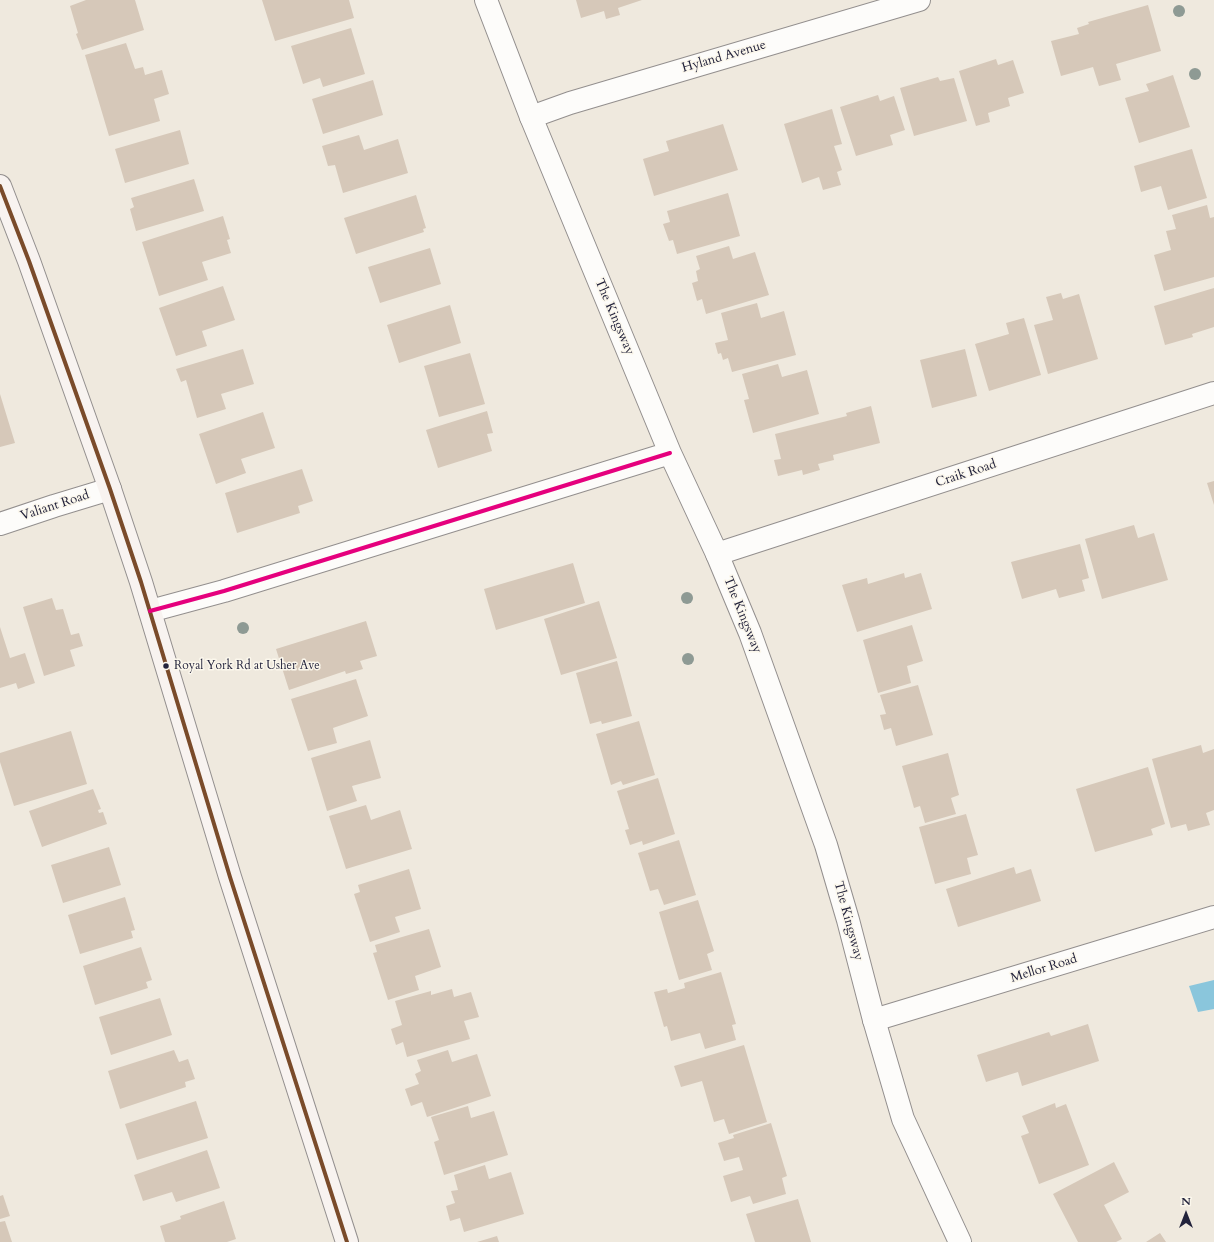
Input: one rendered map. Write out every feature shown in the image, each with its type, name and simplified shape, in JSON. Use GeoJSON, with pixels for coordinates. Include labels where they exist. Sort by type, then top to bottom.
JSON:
{"type":"FeatureCollection","features":[{"type":"Feature","properties":{"kind":"main road"},"geometry":{"type":"LineString","coordinates":[[0,186],[29,261],[110,489],[150,611],[230,878],[347,1242]]}},
{"type":"Feature","properties":{"kind":"street","name":"The Kingsway"},"geometry":{"type":"LineString","coordinates":[[486,0],[531,117],[670,452],[717,554],[752,640],[826,845],[903,1119],[960,1242]]}},
{"type":"Feature","properties":{"kind":"street","name":"Hyland Avenue"},"geometry":{"type":"LineString","coordinates":[[531,117],[570,102],[911,1]]}},
{"type":"Feature","properties":{"kind":"street","name":"Craik Road"},"geometry":{"type":"LineString","coordinates":[[717,554],[1214,393]]}},
{"type":"Feature","properties":{"kind":"street"},"geometry":{"type":"LineString","coordinates":[[150,611],[231,588],[670,452]]}},
{"type":"Feature","properties":{"kind":"street","name":"Valiant Road"},"geometry":{"type":"LineString","coordinates":[[0,524],[110,489]]}},
{"type":"Feature","properties":{"kind":"street","name":"Mellor Road"},"geometry":{"type":"LineString","coordinates":[[874,1020],[1214,917]]}},
{"type":"Feature","properties":{"kind":"water"},"geometry":{"type":"Polygon","coordinates":[[[1214,980],[1214,1009],[1198,1012],[1189,986],[1214,980]]]}},
{"type":"Feature","properties":{"kind":"building"},"geometry":{"type":"Polygon","coordinates":[[[86,0],[135,0],[144,30],[82,50],[76,34],[78,33],[70,6],[86,0]]]}},
{"type":"Feature","properties":{"kind":"building"},"geometry":{"type":"Polygon","coordinates":[[[262,0],[349,0],[354,18],[275,41],[262,0]]]}},
{"type":"Feature","properties":{"kind":"building"},"geometry":{"type":"Polygon","coordinates":[[[576,0],[642,0],[618,8],[620,15],[606,19],[604,11],[581,18],[576,0]]]}},
{"type":"Feature","properties":{"kind":"building"},"geometry":{"type":"Polygon","coordinates":[[[1148,5],[1161,51],[1116,64],[1121,80],[1099,86],[1093,67],[1061,76],[1051,41],[1079,34],[1077,28],[1089,24],[1088,22],[1148,5]]]}},
{"type":"Feature","properties":{"kind":"building"},"geometry":{"type":"Polygon","coordinates":[[[351,28],[365,74],[323,87],[320,78],[303,84],[291,46],[351,28]]]}},
{"type":"Feature","properties":{"kind":"building"},"geometry":{"type":"Polygon","coordinates":[[[126,43],[135,69],[143,67],[145,75],[162,70],[169,94],[154,99],[160,121],[109,136],[85,55],[126,43]]]}},
{"type":"Feature","properties":{"kind":"building"},"geometry":{"type":"Polygon","coordinates":[[[996,59],[998,65],[1013,60],[1024,93],[1008,98],[1010,106],[988,113],[990,122],[976,126],[959,71],[996,59]]]}},
{"type":"Feature","properties":{"kind":"building"},"geometry":{"type":"Polygon","coordinates":[[[1173,75],[1190,127],[1139,143],[1125,98],[1149,91],[1146,84],[1173,75]]]}},
{"type":"Feature","properties":{"kind":"building"},"geometry":{"type":"Polygon","coordinates":[[[938,77],[940,81],[954,78],[967,121],[914,136],[900,88],[938,77]]]}},
{"type":"Feature","properties":{"kind":"building"},"geometry":{"type":"Polygon","coordinates":[[[373,80],[383,115],[323,134],[312,99],[373,80]]]}},
{"type":"Feature","properties":{"kind":"building"},"geometry":{"type":"Polygon","coordinates":[[[878,95],[880,101],[894,96],[905,130],[890,135],[893,145],[856,156],[840,107],[878,95]]]}},
{"type":"Feature","properties":{"kind":"building"},"geometry":{"type":"Polygon","coordinates":[[[832,109],[842,144],[834,146],[842,170],[837,172],[841,185],[823,190],[819,177],[802,183],[784,124],[832,109]]]}},
{"type":"Feature","properties":{"kind":"building"},"geometry":{"type":"Polygon","coordinates":[[[723,124],[738,170],[654,196],[643,159],[669,151],[666,141],[723,124]]]}},
{"type":"Feature","properties":{"kind":"building"},"geometry":{"type":"Polygon","coordinates":[[[180,130],[189,164],[125,183],[115,149],[180,130]]]}},
{"type":"Feature","properties":{"kind":"building"},"geometry":{"type":"Polygon","coordinates":[[[359,135],[364,150],[398,139],[408,173],[343,193],[335,165],[328,166],[322,146],[359,135]]]}},
{"type":"Feature","properties":{"kind":"building"},"geometry":{"type":"Polygon","coordinates":[[[1192,149],[1207,198],[1168,210],[1161,186],[1141,192],[1134,166],[1192,149]]]}},
{"type":"Feature","properties":{"kind":"building"},"geometry":{"type":"Polygon","coordinates":[[[194,179],[204,211],[136,231],[130,209],[134,207],[131,198],[194,179]]]}},
{"type":"Feature","properties":{"kind":"building"},"geometry":{"type":"Polygon","coordinates":[[[728,193],[740,236],[677,254],[673,240],[669,241],[663,224],[670,222],[667,211],[728,193]]]}},
{"type":"Feature","properties":{"kind":"building"},"geometry":{"type":"Polygon","coordinates":[[[416,195],[426,228],[423,229],[424,232],[356,254],[344,218],[416,195]]]}},
{"type":"Feature","properties":{"kind":"building"},"geometry":{"type":"Polygon","coordinates":[[[1207,205],[1210,218],[1214,217],[1214,277],[1164,291],[1154,255],[1171,250],[1166,231],[1176,229],[1172,215],[1207,205]]]}},
{"type":"Feature","properties":{"kind":"building"},"geometry":{"type":"Polygon","coordinates":[[[223,216],[230,239],[227,240],[231,253],[202,262],[208,280],[159,296],[142,242],[223,216]]]}},
{"type":"Feature","properties":{"kind":"building"},"geometry":{"type":"Polygon","coordinates":[[[729,246],[733,259],[755,252],[769,295],[706,314],[702,299],[697,301],[692,283],[698,281],[696,271],[700,269],[696,256],[729,246]]]}},
{"type":"Feature","properties":{"kind":"building"},"geometry":{"type":"Polygon","coordinates":[[[430,248],[441,284],[380,303],[368,267],[430,248]]]}},
{"type":"Feature","properties":{"kind":"building"},"geometry":{"type":"Polygon","coordinates":[[[223,286],[235,320],[202,331],[207,346],[176,356],[159,308],[223,286]]]}},
{"type":"Feature","properties":{"kind":"building"},"geometry":{"type":"Polygon","coordinates":[[[1214,288],[1214,327],[1192,334],[1193,337],[1165,345],[1154,306],[1214,288]]]}},
{"type":"Feature","properties":{"kind":"building"},"geometry":{"type":"Polygon","coordinates":[[[1061,293],[1063,299],[1079,294],[1098,359],[1048,374],[1034,325],[1053,320],[1046,297],[1061,293]]]}},
{"type":"Feature","properties":{"kind":"building"},"geometry":{"type":"Polygon","coordinates":[[[757,303],[761,318],[784,311],[796,355],[732,372],[728,358],[723,360],[721,353],[718,354],[715,343],[728,340],[721,313],[757,303]]]}},
{"type":"Feature","properties":{"kind":"building"},"geometry":{"type":"Polygon","coordinates":[[[450,305],[461,343],[399,363],[387,325],[450,305]]]}},
{"type":"Feature","properties":{"kind":"building"},"geometry":{"type":"Polygon","coordinates":[[[1024,318],[1041,375],[989,391],[975,344],[1009,334],[1006,323],[1024,318]]]}},
{"type":"Feature","properties":{"kind":"building"},"geometry":{"type":"Polygon","coordinates":[[[243,349],[254,384],[221,394],[226,409],[197,418],[186,380],[181,382],[176,369],[243,349]]]}},
{"type":"Feature","properties":{"kind":"building"},"geometry":{"type":"Polygon","coordinates":[[[965,349],[977,396],[932,408],[920,360],[965,349]]]}},
{"type":"Feature","properties":{"kind":"building"},"geometry":{"type":"Polygon","coordinates":[[[470,353],[485,404],[439,417],[424,366],[470,353]]]}},
{"type":"Feature","properties":{"kind":"building"},"geometry":{"type":"Polygon","coordinates":[[[778,364],[782,377],[807,370],[819,414],[753,433],[744,400],[749,399],[742,374],[778,364]]]}},
{"type":"Feature","properties":{"kind":"building"},"geometry":{"type":"Polygon","coordinates":[[[0,394],[15,443],[0,447],[0,394]]]}},
{"type":"Feature","properties":{"kind":"building"},"geometry":{"type":"Polygon","coordinates":[[[871,406],[880,443],[833,455],[834,460],[818,464],[820,470],[803,475],[802,470],[778,476],[774,460],[781,459],[775,434],[847,416],[846,413],[871,406]]]}},
{"type":"Feature","properties":{"kind":"building"},"geometry":{"type":"Polygon","coordinates":[[[487,411],[493,433],[487,434],[492,451],[438,468],[426,430],[487,411]]]}},
{"type":"Feature","properties":{"kind":"building"},"geometry":{"type":"Polygon","coordinates":[[[263,412],[275,448],[241,459],[246,473],[216,484],[199,434],[263,412]]]}},
{"type":"Feature","properties":{"kind":"building"},"geometry":{"type":"Polygon","coordinates":[[[302,469],[313,501],[298,506],[300,513],[237,533],[225,493],[302,469]]]}},
{"type":"Feature","properties":{"kind":"building"},"geometry":{"type":"Polygon","coordinates":[[[1214,481],[1214,505],[1207,483],[1214,481]]]}},
{"type":"Feature","properties":{"kind":"building"},"geometry":{"type":"Polygon","coordinates":[[[1134,525],[1138,538],[1154,533],[1168,580],[1102,599],[1085,539],[1134,525]]]}},
{"type":"Feature","properties":{"kind":"building"},"geometry":{"type":"Polygon","coordinates":[[[1080,544],[1089,578],[1082,580],[1085,591],[1059,598],[1056,589],[1022,599],[1011,562],[1080,544]]]}},
{"type":"Feature","properties":{"kind":"building"},"geometry":{"type":"Polygon","coordinates":[[[573,563],[585,603],[496,630],[484,589],[573,563]]]}},
{"type":"Feature","properties":{"kind":"building"},"geometry":{"type":"Polygon","coordinates":[[[904,573],[905,578],[921,573],[932,609],[857,632],[842,585],[867,578],[868,584],[904,573]]]}},
{"type":"Feature","properties":{"kind":"building"},"geometry":{"type":"Polygon","coordinates":[[[52,598],[56,610],[63,609],[71,635],[79,633],[83,646],[70,650],[75,666],[44,676],[23,607],[52,598]]]}},
{"type":"Feature","properties":{"kind":"building"},"geometry":{"type":"Polygon","coordinates":[[[599,601],[617,658],[561,675],[544,619],[599,601]]]}},
{"type":"Feature","properties":{"kind":"building"},"geometry":{"type":"Polygon","coordinates":[[[366,621],[377,656],[360,661],[363,669],[346,674],[345,671],[289,690],[276,649],[366,621]]]}},
{"type":"Feature","properties":{"kind":"building"},"geometry":{"type":"Polygon","coordinates":[[[912,625],[923,661],[907,666],[911,683],[878,693],[863,640],[912,625]]]}},
{"type":"Feature","properties":{"kind":"building"},"geometry":{"type":"Polygon","coordinates":[[[0,627],[10,658],[25,653],[35,683],[18,689],[16,683],[0,688],[0,627]]]}},
{"type":"Feature","properties":{"kind":"building"},"geometry":{"type":"Polygon","coordinates":[[[617,661],[632,716],[602,724],[601,721],[590,724],[576,673],[617,661]]]}},
{"type":"Feature","properties":{"kind":"building"},"geometry":{"type":"Polygon","coordinates":[[[356,679],[368,716],[333,728],[337,743],[308,751],[291,699],[356,679]]]}},
{"type":"Feature","properties":{"kind":"building"},"geometry":{"type":"Polygon","coordinates":[[[918,685],[933,735],[896,746],[891,728],[884,730],[880,715],[886,714],[880,695],[918,685]]]}},
{"type":"Feature","properties":{"kind":"building"},"geometry":{"type":"Polygon","coordinates":[[[639,721],[655,775],[623,785],[621,781],[611,785],[596,734],[639,721]]]}},
{"type":"Feature","properties":{"kind":"building"},"geometry":{"type":"Polygon","coordinates":[[[71,731],[87,784],[14,806],[0,762],[0,753],[71,731]]]}},
{"type":"Feature","properties":{"kind":"building"},"geometry":{"type":"Polygon","coordinates":[[[370,740],[381,778],[352,786],[357,801],[327,811],[311,758],[370,740]]]}},
{"type":"Feature","properties":{"kind":"building"},"geometry":{"type":"Polygon","coordinates":[[[1201,745],[1203,753],[1214,749],[1214,810],[1206,813],[1210,825],[1188,831],[1186,824],[1171,828],[1152,759],[1201,745]]]}},
{"type":"Feature","properties":{"kind":"building"},"geometry":{"type":"Polygon","coordinates":[[[948,753],[959,795],[951,798],[956,814],[925,823],[920,806],[914,808],[902,766],[948,753]]]}},
{"type":"Feature","properties":{"kind":"building"},"geometry":{"type":"Polygon","coordinates":[[[1148,767],[1165,824],[1151,829],[1153,835],[1095,852],[1076,789],[1148,767]]]}},
{"type":"Feature","properties":{"kind":"building"},"geometry":{"type":"Polygon","coordinates":[[[658,778],[675,834],[643,845],[642,841],[630,845],[625,830],[629,829],[617,791],[658,778]]]}},
{"type":"Feature","properties":{"kind":"building"},"geometry":{"type":"Polygon","coordinates":[[[93,789],[101,809],[98,810],[99,813],[103,812],[107,824],[42,847],[29,811],[93,789]]]}},
{"type":"Feature","properties":{"kind":"building"},"geometry":{"type":"Polygon","coordinates":[[[366,805],[371,820],[400,810],[412,849],[346,869],[329,816],[366,805]]]}},
{"type":"Feature","properties":{"kind":"building"},"geometry":{"type":"Polygon","coordinates":[[[966,814],[978,855],[967,858],[971,874],[935,884],[919,827],[966,814]]]}},
{"type":"Feature","properties":{"kind":"building"},"geometry":{"type":"Polygon","coordinates":[[[679,840],[696,895],[664,905],[658,889],[650,891],[638,853],[679,840]]]}},
{"type":"Feature","properties":{"kind":"building"},"geometry":{"type":"Polygon","coordinates":[[[109,847],[121,885],[63,903],[51,865],[109,847]]]}},
{"type":"Feature","properties":{"kind":"building"},"geometry":{"type":"Polygon","coordinates":[[[1014,867],[1016,874],[1031,869],[1041,901],[958,927],[946,889],[1014,867]]]}},
{"type":"Feature","properties":{"kind":"building"},"geometry":{"type":"Polygon","coordinates":[[[409,869],[421,909],[395,917],[400,932],[370,942],[354,894],[360,892],[358,885],[409,869]]]}},
{"type":"Feature","properties":{"kind":"building"},"geometry":{"type":"Polygon","coordinates":[[[125,897],[135,930],[131,931],[133,938],[80,954],[68,915],[125,897]]]}},
{"type":"Feature","properties":{"kind":"building"},"geometry":{"type":"Polygon","coordinates":[[[698,900],[714,951],[707,954],[712,970],[679,980],[659,912],[698,900]]]}},
{"type":"Feature","properties":{"kind":"building"},"geometry":{"type":"Polygon","coordinates":[[[429,929],[441,967],[415,976],[419,990],[388,1000],[373,953],[377,952],[375,945],[429,929]]]}},
{"type":"Feature","properties":{"kind":"building"},"geometry":{"type":"Polygon","coordinates":[[[141,947],[152,980],[146,982],[148,988],[95,1005],[83,966],[141,947]]]}},
{"type":"Feature","properties":{"kind":"building"},"geometry":{"type":"Polygon","coordinates":[[[721,972],[736,1024],[732,1025],[736,1040],[705,1049],[700,1033],[671,1041],[667,1026],[664,1027],[654,992],[667,989],[668,993],[685,988],[684,983],[721,972]]]}},
{"type":"Feature","properties":{"kind":"building"},"geometry":{"type":"Polygon","coordinates":[[[452,989],[454,997],[471,992],[479,1017],[464,1021],[470,1039],[407,1057],[403,1042],[396,1045],[391,1029],[402,1025],[395,1001],[431,991],[431,995],[452,989]]]}},
{"type":"Feature","properties":{"kind":"building"},"geometry":{"type":"Polygon","coordinates":[[[160,998],[172,1035],[111,1055],[99,1017],[160,998]]]}},
{"type":"Feature","properties":{"kind":"building"},"geometry":{"type":"Polygon","coordinates":[[[1088,1024],[1099,1061],[1022,1086],[1018,1072],[986,1082],[977,1055],[1049,1032],[1051,1036],[1088,1024]]]}},
{"type":"Feature","properties":{"kind":"building"},"geometry":{"type":"Polygon","coordinates":[[[744,1045],[767,1122],[729,1134],[724,1119],[714,1122],[702,1081],[681,1087],[674,1066],[744,1045]]]}},
{"type":"Feature","properties":{"kind":"building"},"geometry":{"type":"Polygon","coordinates":[[[174,1050],[179,1062],[188,1059],[195,1079],[185,1082],[186,1087],[120,1109],[108,1071],[174,1050]]]}},
{"type":"Feature","properties":{"kind":"building"},"geometry":{"type":"Polygon","coordinates":[[[448,1050],[452,1062],[477,1054],[491,1096],[427,1117],[422,1102],[411,1106],[405,1089],[419,1084],[415,1074],[421,1071],[417,1060],[448,1050]]]}},
{"type":"Feature","properties":{"kind":"building"},"geometry":{"type":"Polygon","coordinates":[[[196,1101],[208,1138],[137,1160],[125,1124],[196,1101]]]}},
{"type":"Feature","properties":{"kind":"building"},"geometry":{"type":"Polygon","coordinates":[[[1055,1103],[1056,1108],[1066,1104],[1089,1165],[1039,1184],[1021,1136],[1029,1133],[1022,1116],[1055,1103]]]}},
{"type":"Feature","properties":{"kind":"building"},"geometry":{"type":"Polygon","coordinates":[[[468,1106],[471,1118],[494,1111],[508,1155],[444,1175],[434,1142],[439,1140],[431,1117],[468,1106]]]}},
{"type":"Feature","properties":{"kind":"building"},"geometry":{"type":"Polygon","coordinates":[[[771,1123],[787,1176],[782,1178],[786,1194],[753,1204],[750,1196],[731,1202],[723,1176],[743,1170],[739,1157],[724,1161],[718,1143],[734,1138],[733,1135],[771,1123]]]}},
{"type":"Feature","properties":{"kind":"building"},"geometry":{"type":"Polygon","coordinates":[[[207,1150],[220,1188],[176,1202],[172,1192],[143,1201],[134,1175],[207,1150]]]}},
{"type":"Feature","properties":{"kind":"building"},"geometry":{"type":"Polygon","coordinates":[[[1114,1162],[1129,1192],[1104,1205],[1122,1239],[1116,1242],[1078,1242],[1053,1194],[1114,1162]]]}},
{"type":"Feature","properties":{"kind":"building"},"geometry":{"type":"Polygon","coordinates":[[[485,1165],[489,1179],[511,1172],[524,1214],[464,1232],[460,1218],[450,1221],[446,1206],[455,1203],[451,1191],[458,1190],[454,1175],[485,1165]]]}},
{"type":"Feature","properties":{"kind":"building"},"geometry":{"type":"Polygon","coordinates":[[[3,1195],[10,1216],[0,1219],[0,1196],[3,1195]]]}},
{"type":"Feature","properties":{"kind":"building"},"geometry":{"type":"Polygon","coordinates":[[[798,1199],[811,1242],[755,1242],[746,1214],[798,1199]]]}},
{"type":"Feature","properties":{"kind":"building"},"geometry":{"type":"Polygon","coordinates":[[[224,1201],[236,1239],[227,1242],[165,1242],[160,1226],[181,1219],[180,1216],[224,1201]]]}},
{"type":"Feature","properties":{"kind":"building"},"geometry":{"type":"Polygon","coordinates":[[[5,1221],[12,1242],[0,1242],[0,1222],[5,1221]]]}},
{"type":"Feature","properties":{"kind":"building"},"geometry":{"type":"Polygon","coordinates":[[[1160,1233],[1166,1242],[1146,1242],[1160,1233]]]}},
{"type":"Feature","properties":{"kind":"building"},"geometry":{"type":"Polygon","coordinates":[[[497,1236],[499,1242],[477,1242],[497,1236]]]}},
{"type":"Feature","properties":{"kind":"transit line"},"geometry":{"type":"LineString","coordinates":[[0,186],[29,261],[110,489],[141,582],[230,877],[347,1242]]}},
{"type":"Feature","properties":{"kind":"transit line"},"geometry":{"type":"LineString","coordinates":[[150,611],[224,591],[670,453]]}},
{"type":"Feature","properties":{"kind":"place","name":"Royal York Rd at Usher Ave"},"geometry":{"type":"Point","coordinates":[166,666]}}]}
